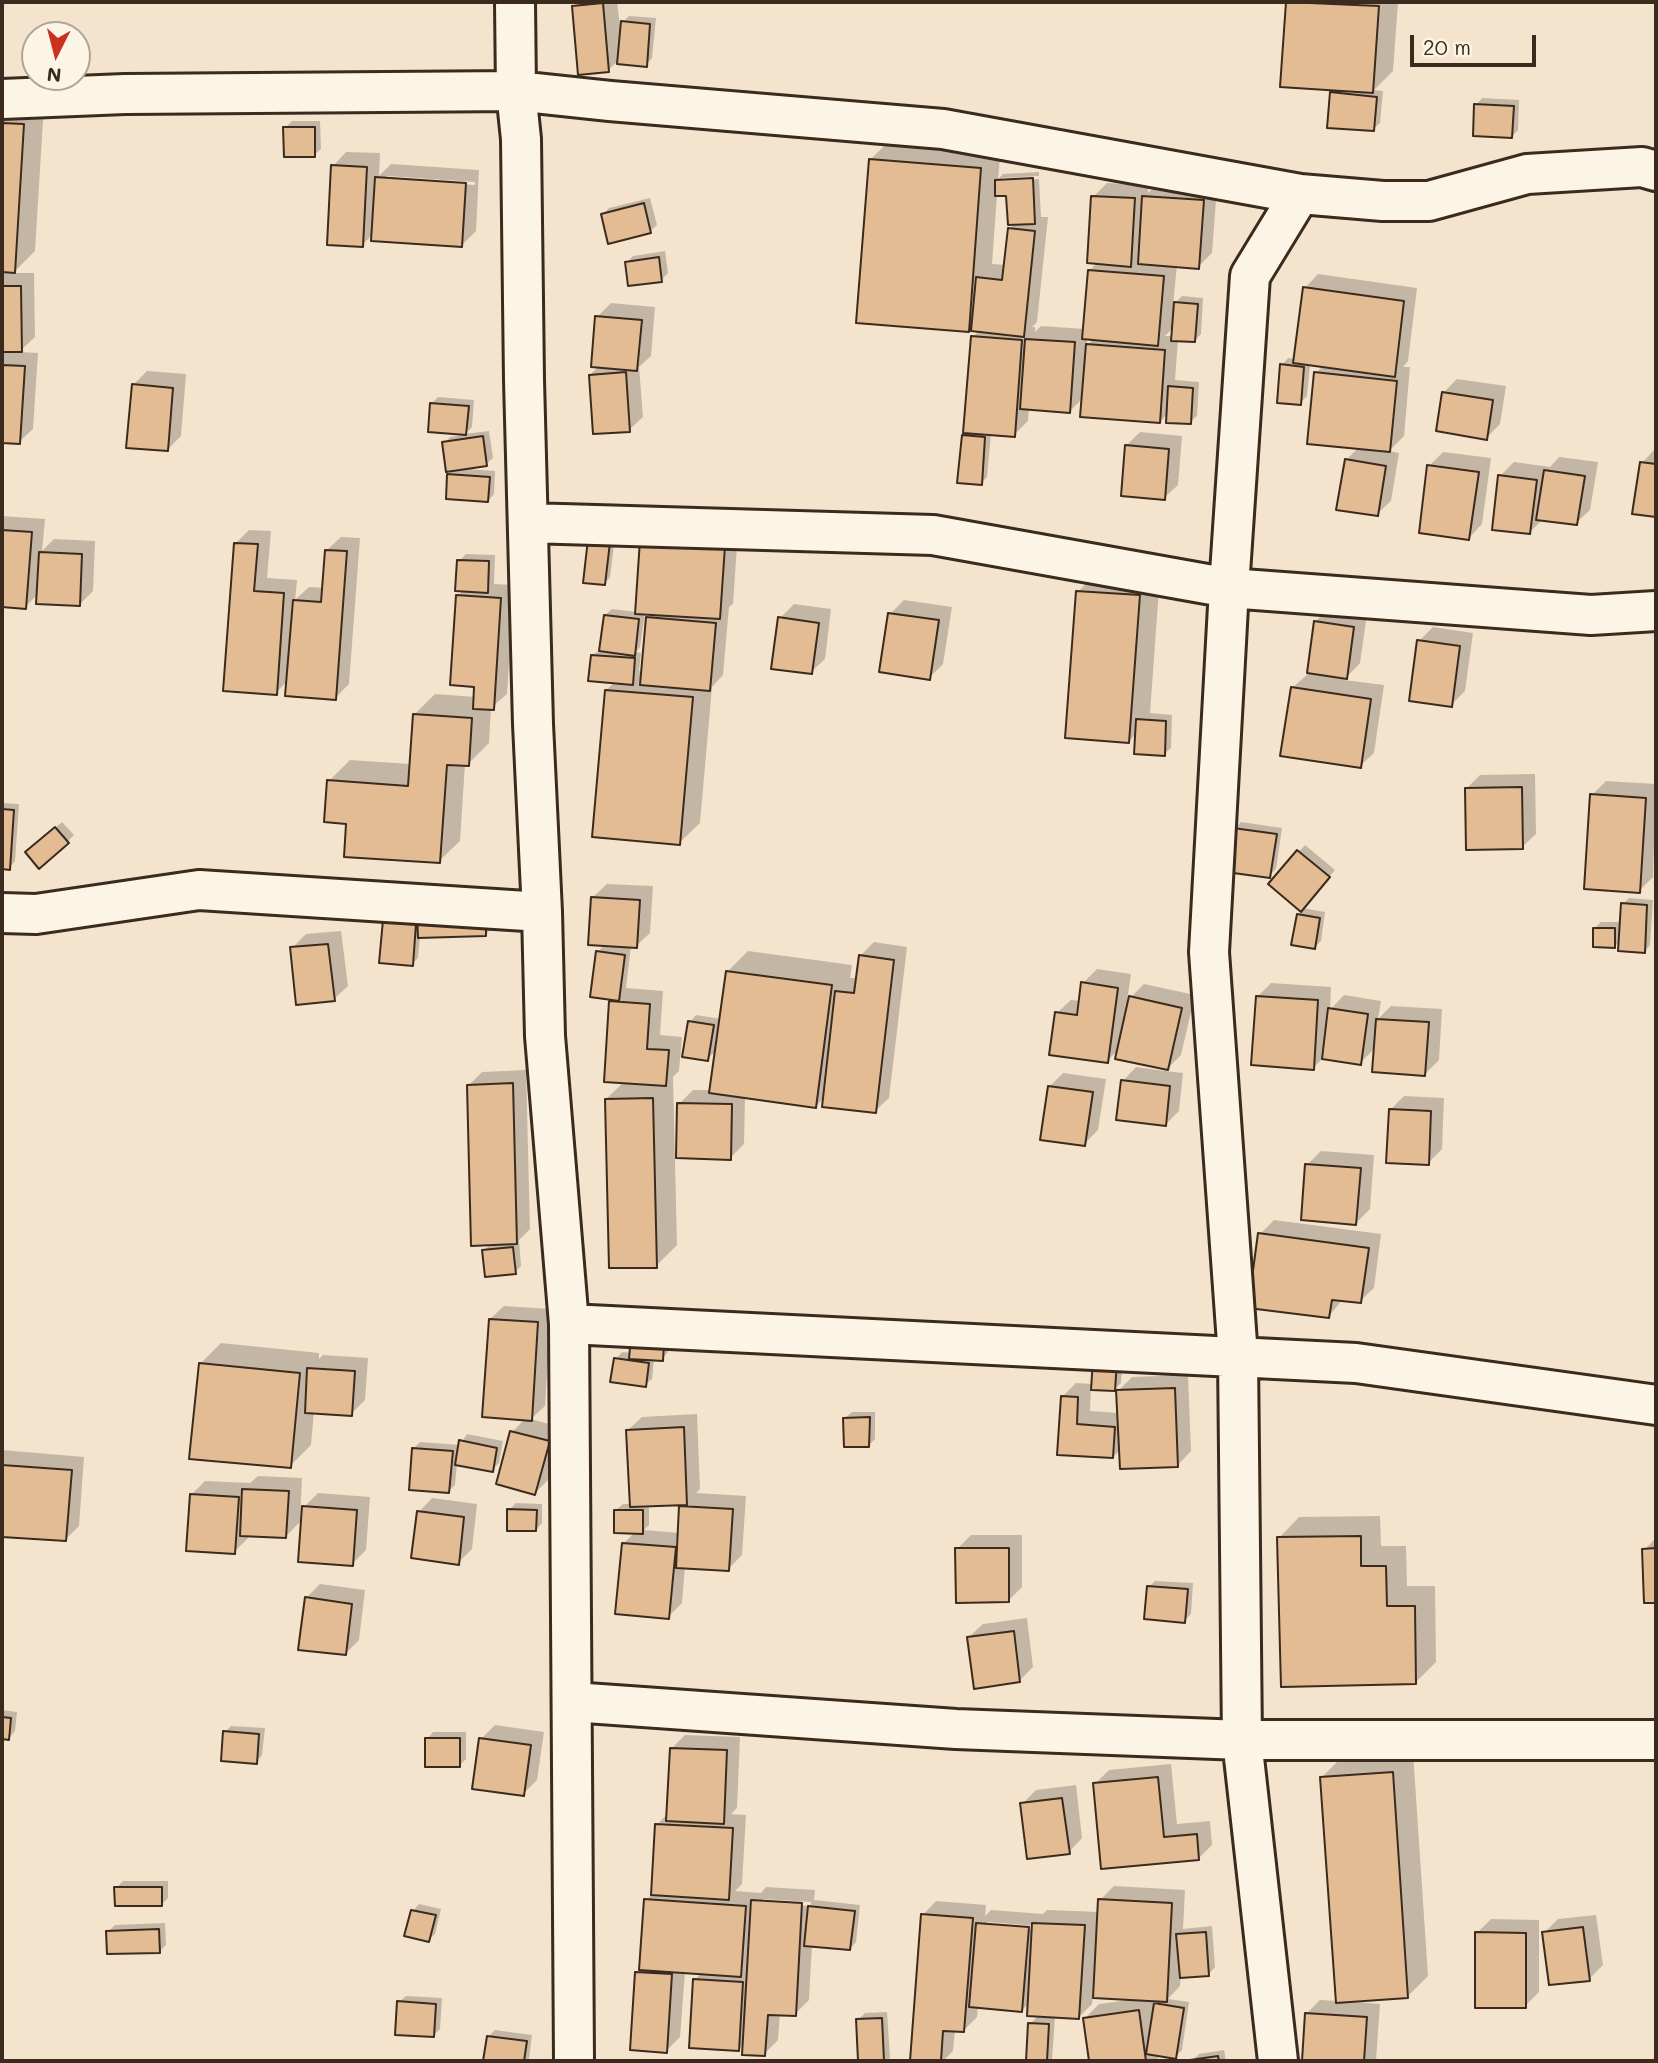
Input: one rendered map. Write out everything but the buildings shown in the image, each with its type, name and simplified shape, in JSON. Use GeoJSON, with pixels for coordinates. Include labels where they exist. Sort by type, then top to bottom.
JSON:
{"type":"FeatureCollection","features":[{"type":"Feature","properties":{"kind":"street"},"geometry":{"type":"LineString","coordinates":[[514,2],[516,91],[521,139],[533,724],[545,1036],[569,1324],[574,2061]]}},
{"type":"Feature","properties":{"kind":"street"},"geometry":{"type":"LineString","coordinates":[[2,99],[125,94],[516,91],[943,129],[1300,194],[1383,201],[1429,201],[1527,174],[1642,167],[1656,171]]}},
{"type":"Feature","properties":{"kind":"street"},"geometry":{"type":"LineString","coordinates":[[1278,2061],[1242,1740],[1238,1357],[1209,952],[1250,276],[1300,194]]}},
{"type":"Feature","properties":{"kind":"street"},"geometry":{"type":"LineString","coordinates":[[528,523],[933,534],[1229,588],[1591,615],[1656,611]]}},
{"type":"Feature","properties":{"kind":"street"},"geometry":{"type":"LineString","coordinates":[[2,913],[36,914],[199,890],[542,912]]}},
{"type":"Feature","properties":{"kind":"street"},"geometry":{"type":"LineString","coordinates":[[569,1324],[1356,1363],[1656,1405]]}},
{"type":"Feature","properties":{"kind":"street"},"geometry":{"type":"LineString","coordinates":[[572,1702],[956,1729],[1242,1740],[1656,1740]]}}]}
